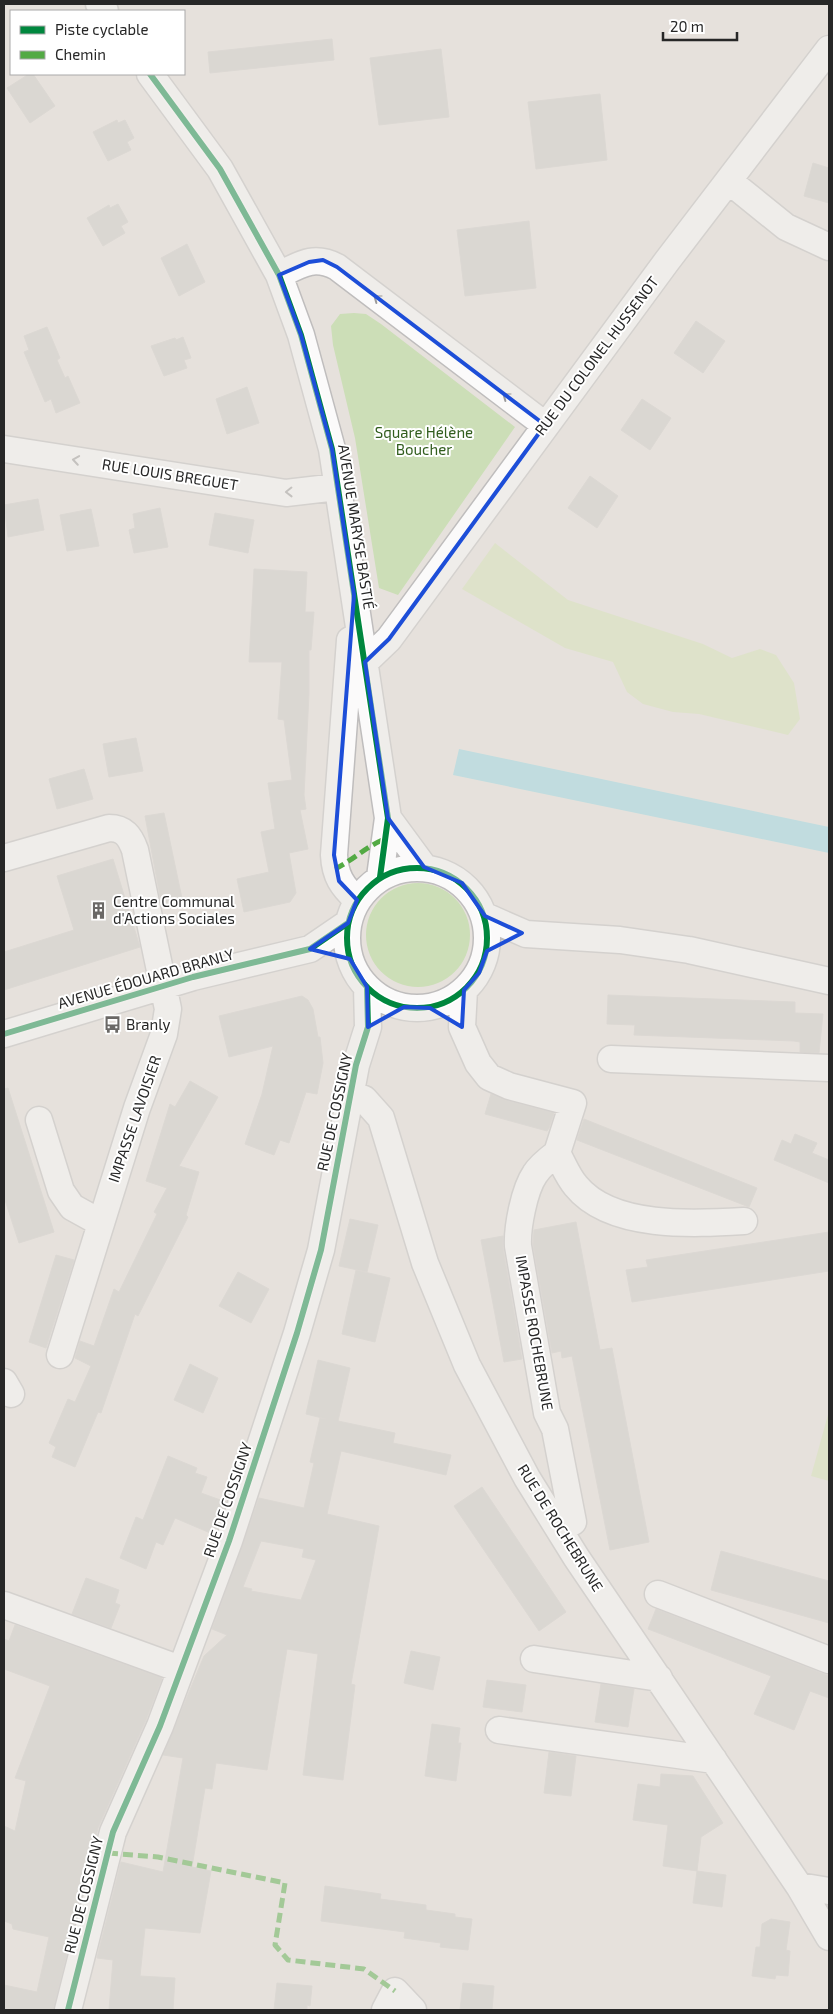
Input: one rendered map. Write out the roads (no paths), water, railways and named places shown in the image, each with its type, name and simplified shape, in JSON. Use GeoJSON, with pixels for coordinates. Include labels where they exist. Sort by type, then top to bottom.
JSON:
{"type":"FeatureCollection","features":[{"type":"Feature","properties":{"kind":"street","name":"RUE DU COLONEL HUSSENOT"},"geometry":{"type":"LineString","coordinates":[[365,662],[389,639],[545,425],[829,49]]}},
{"type":"Feature","properties":{"kind":"street","name":"AVENUE MARYSE BASTIÉ"},"geometry":{"type":"LineString","coordinates":[[151,75],[220,169],[279,275],[301,335],[321,403],[332,449],[388,818],[380,878]]}},
{"type":"Feature","properties":{"kind":"street"},"geometry":{"type":"LineString","coordinates":[[729,181],[786,227],[829,247]]}},
{"type":"Feature","properties":{"kind":"street"},"geometry":{"type":"LineString","coordinates":[[279,275],[309,262],[323,260],[337,267],[545,425]]}},
{"type":"Feature","properties":{"kind":"street","name":"RUE LOUIS BREGUET"},"geometry":{"type":"LineString","coordinates":[[4,449],[286,493],[337,487]]}},
{"type":"Feature","properties":{"kind":"street","name":"AVENUE MARYSE BASTIÉ"},"geometry":{"type":"LineString","coordinates":[[353,912],[335,869],[334,855],[354,596]]}},
{"type":"Feature","properties":{"kind":"street","name":"AVENUE MARYSE BASTIÉ"},"geometry":{"type":"LineString","coordinates":[[388,818],[424,867]]}},
{"type":"Feature","properties":{"kind":"street","name":"IMPASSE LAVOISIER"},"geometry":{"type":"LineString","coordinates":[[4,858],[109,828],[118,828],[126,832],[135,850],[168,1009],[164,1034],[137,1108],[60,1355]]}},
{"type":"Feature","properties":{"kind":"street"},"geometry":{"type":"LineString","coordinates":[[409,867],[424,867],[444,872],[462,883],[476,898],[485,916],[488,940],[487,951],[479,972],[464,990],[454,998],[430,1008],[404,1007],[384,1000],[367,987],[357,974],[350,959],[346,936],[353,912],[367,888],[380,878],[409,867]]}},
{"type":"Feature","properties":{"kind":"street","name":"AVENUE ÉDOUARD BRANLY"},"geometry":{"type":"LineString","coordinates":[[4,1034],[163,985],[310,949],[353,912]]}},
{"type":"Feature","properties":{"kind":"street"},"geometry":{"type":"LineString","coordinates":[[485,916],[522,933],[620,940],[689,950],[829,981]]}},
{"type":"Feature","properties":{"kind":"street"},"geometry":{"type":"LineString","coordinates":[[487,951],[522,933]]}},
{"type":"Feature","properties":{"kind":"street","name":"AVENUE ÉDOUARD BRANLY"},"geometry":{"type":"LineString","coordinates":[[310,949],[350,959]]}},
{"type":"Feature","properties":{"kind":"street","name":"RUE DE COSSIGNY"},"geometry":{"type":"LineString","coordinates":[[68,2010],[113,1832],[160,1726],[229,1541],[300,1324],[321,1250],[356,1065],[368,1027],[367,987]]}},
{"type":"Feature","properties":{"kind":"street"},"geometry":{"type":"LineString","coordinates":[[464,990],[462,1027],[478,1063],[489,1077],[509,1086],[573,1103],[557,1153],[575,1186],[586,1196],[600,1206],[619,1213],[656,1220],[695,1224],[744,1221]]}},
{"type":"Feature","properties":{"kind":"street"},"geometry":{"type":"LineString","coordinates":[[368,1027],[404,1007]]}},
{"type":"Feature","properties":{"kind":"street"},"geometry":{"type":"LineString","coordinates":[[430,1008],[462,1027]]}},
{"type":"Feature","properties":{"kind":"street"},"geometry":{"type":"LineString","coordinates":[[611,1059],[829,1068]]}},
{"type":"Feature","properties":{"kind":"street","name":"RUE DE ROCHEBRUNE"},"geometry":{"type":"LineString","coordinates":[[350,1094],[364,1099],[381,1118],[425,1263],[467,1365],[527,1478],[576,1557],[660,1678],[799,1886],[829,1937]]}},
{"type":"Feature","properties":{"kind":"street"},"geometry":{"type":"LineString","coordinates":[[39,1120],[61,1191],[72,1207],[101,1223]]}},
{"type":"Feature","properties":{"kind":"street","name":"IMPASSE ROCHEBRUNE"},"geometry":{"type":"LineString","coordinates":[[557,1153],[542,1165],[532,1180],[518,1233],[518,1246],[547,1413],[555,1429],[573,1522]]}},
{"type":"Feature","properties":{"kind":"street"},"geometry":{"type":"LineString","coordinates":[[658,1594],[829,1660]]}},
{"type":"Feature","properties":{"kind":"street"},"geometry":{"type":"LineString","coordinates":[[4,1605],[180,1670]]}},
{"type":"Feature","properties":{"kind":"street"},"geometry":{"type":"LineString","coordinates":[[534,1660],[660,1678]]}},
{"type":"Feature","properties":{"kind":"street"},"geometry":{"type":"LineString","coordinates":[[499,1730],[714,1760]]}},
{"type":"Feature","properties":{"kind":"street"},"geometry":{"type":"LineString","coordinates":[[799,1886],[829,1891]]}},
{"type":"Feature","properties":{"kind":"street"},"geometry":{"type":"LineString","coordinates":[[390,2000],[413,2010]]}},
{"type":"Feature","properties":{"kind":"water"},"geometry":{"type":"Polygon","coordinates":[[[459,749],[829,827],[829,853],[453,775],[459,749]]]}},
{"type":"Feature","properties":{"kind":"place","name":"Centre Communal d'Actions Sociales"},"geometry":{"type":"Point","coordinates":[99,911]}},
{"type":"Feature","properties":{"kind":"place","name":"Branly"},"geometry":{"type":"Point","coordinates":[112,1025]}},
{"type":"Feature","properties":{"kind":"park label","name":"Square Hélène Boucher"},"geometry":{"type":"Point","coordinates":[424,442]}}]}
